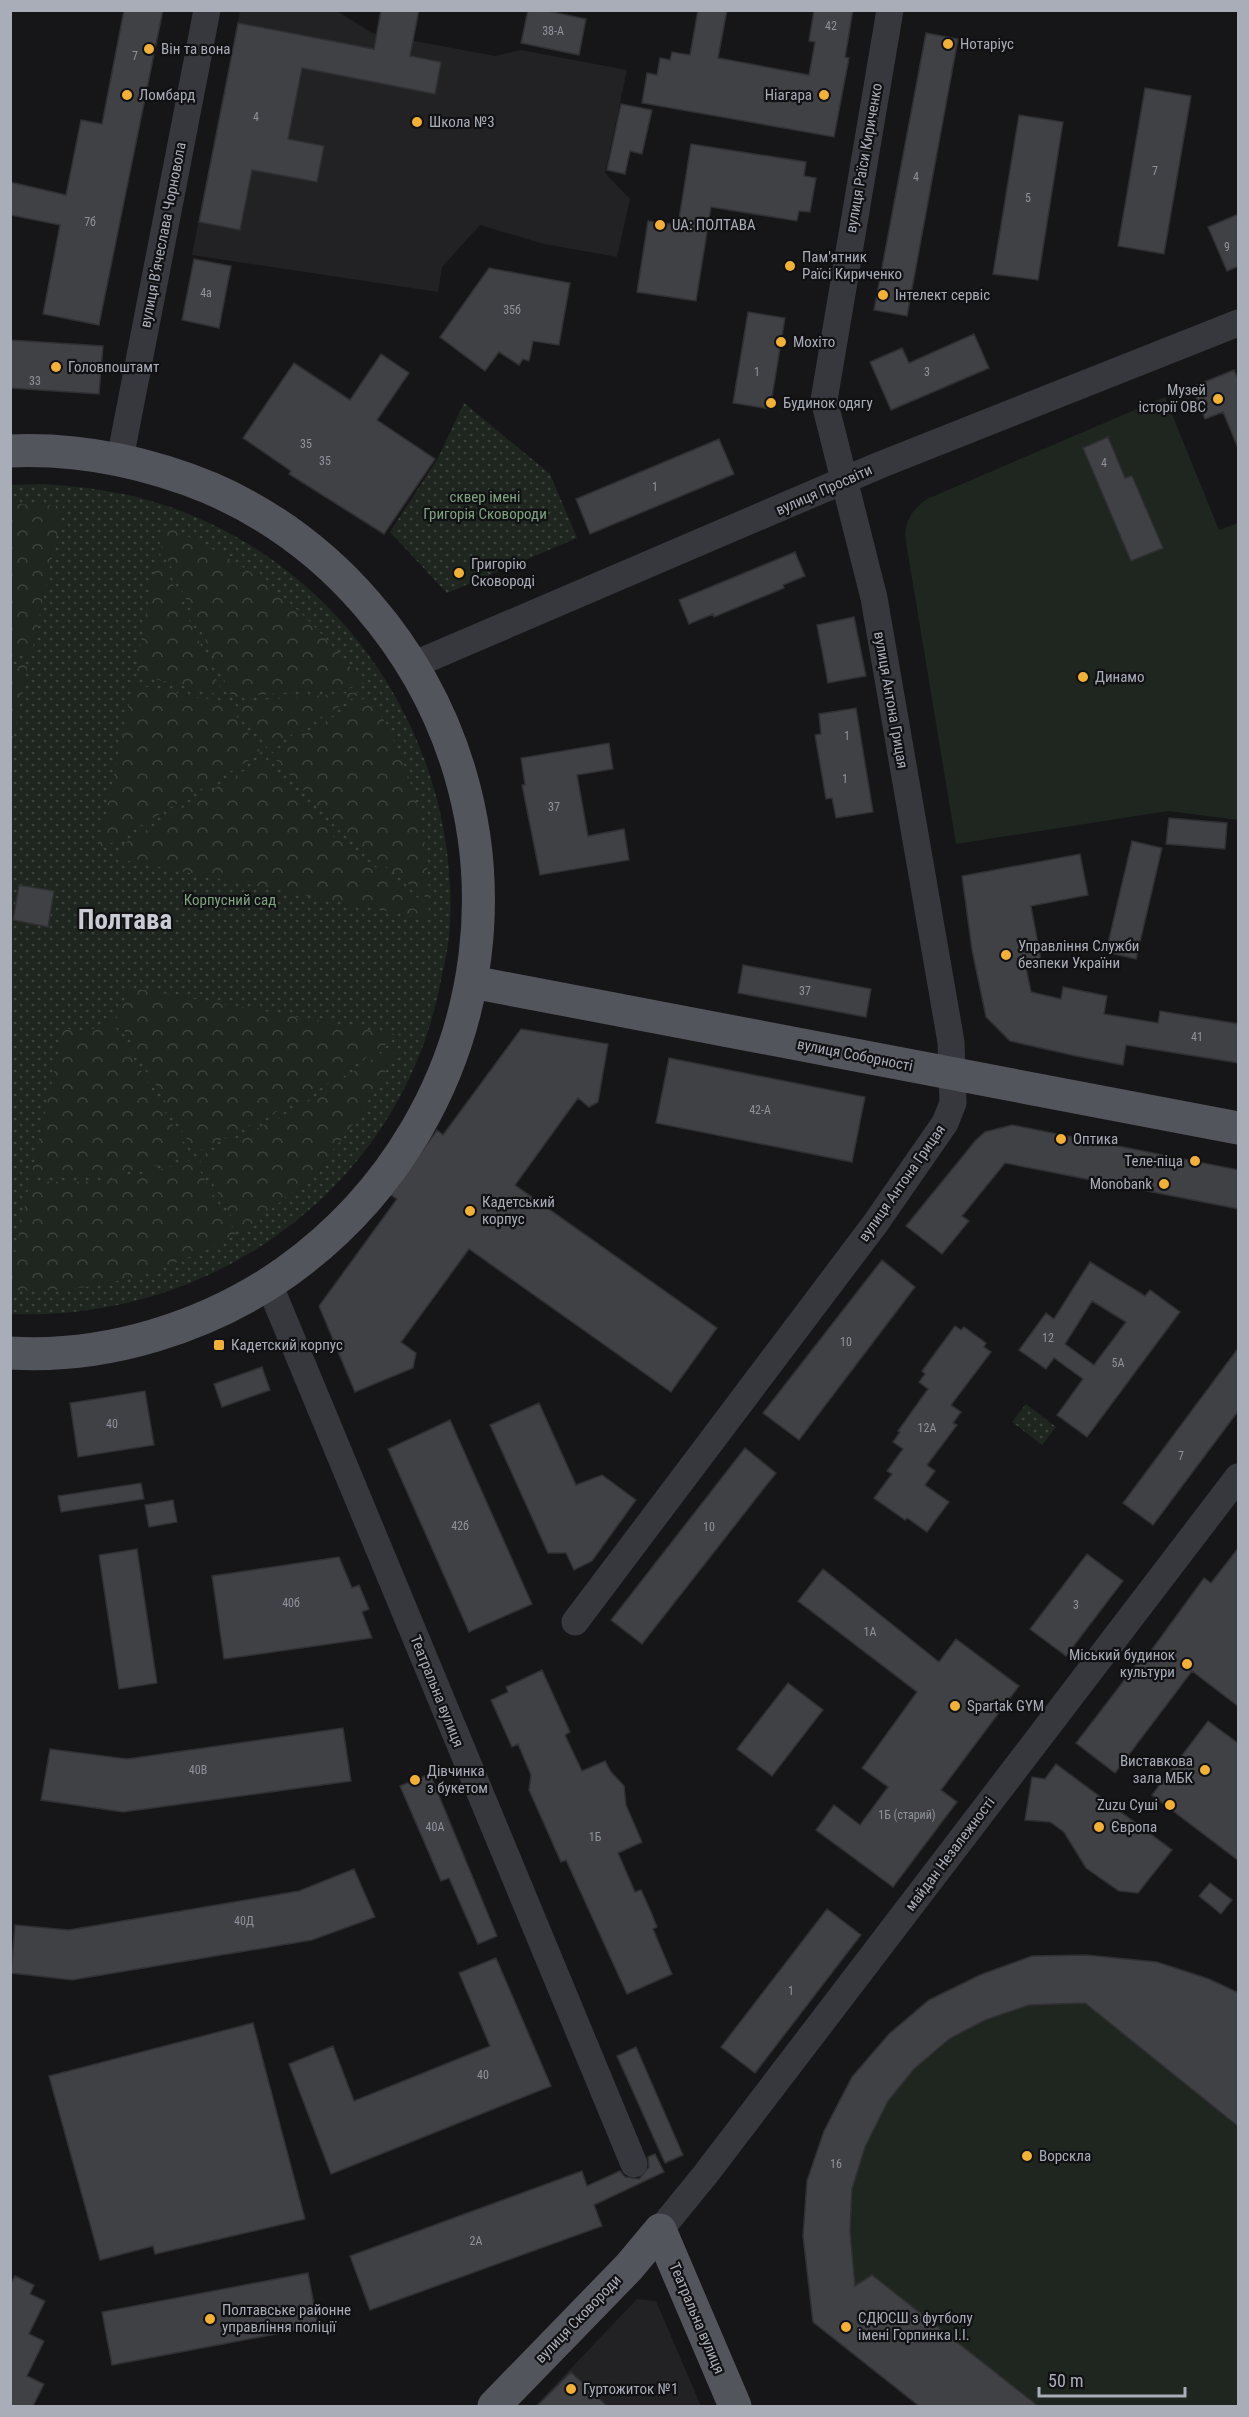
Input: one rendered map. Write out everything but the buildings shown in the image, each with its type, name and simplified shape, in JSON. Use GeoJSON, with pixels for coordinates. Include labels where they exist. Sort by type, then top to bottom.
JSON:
{"type":"FeatureCollection","features":[{"type":"Feature","properties":{"kind":"main road"},"geometry":{"type":"LineString","coordinates":[[10,451],[70,452],[120,459],[190,480],[250,507],[324,560],[357,592],[381,620],[413,665],[448,736],[471,812],[480,900],[472,982],[450,1062],[435,1097],[399,1159],[350,1217],[322,1244],[269,1284],[221,1310],[142,1339],[63,1352],[10,1353]]}},
{"type":"Feature","properties":{"kind":"main road","name":"вулиця Соборності"},"geometry":{"type":"LineString","coordinates":[[472,982],[1239,1128]]}},
{"type":"Feature","properties":{"kind":"main road","name":"вулиця Сковороди"},"geometry":{"type":"LineString","coordinates":[[494,2406],[629,2267],[660,2230]]}},
{"type":"Feature","properties":{"kind":"main road","name":"Театральна вулиця"},"geometry":{"type":"LineString","coordinates":[[660,2230],[735,2406]]}},
{"type":"Feature","properties":{"kind":"street","name":"вулиця Вʼячеслава Чорновола"},"geometry":{"type":"LineString","coordinates":[[120,459],[207,10]]}},
{"type":"Feature","properties":{"kind":"street","name":"вулиця Раїси Кириченко"},"geometry":{"type":"LineString","coordinates":[[846,481],[824,399],[890,10]]}},
{"type":"Feature","properties":{"kind":"street","name":"вулиця Просвіти"},"geometry":{"type":"LineString","coordinates":[[413,665],[880,465],[1239,323]]}},
{"type":"Feature","properties":{"kind":"street","name":"вулиця Антона Грицая"},"geometry":{"type":"LineString","coordinates":[[575,1622],[875,1224],[945,1123],[953,1103],[951,1042],[874,598],[846,481]]}},
{"type":"Feature","properties":{"kind":"street","name":"Театральна вулиця"},"geometry":{"type":"LineString","coordinates":[[269,1284],[633,2164]]}},
{"type":"Feature","properties":{"kind":"street","name":"майдан Незалежності"},"geometry":{"type":"LineString","coordinates":[[660,2230],[705,2175],[1239,1477]]}},
{"type":"Feature","properties":{"kind":"shaded area","name":"Школа №3"},"geometry":{"type":"Polygon","coordinates":[[[240,11],[337,11],[372,33],[495,56],[521,50],[627,70],[605,173],[630,199],[617,257],[544,244],[480,225],[442,267],[438,292],[192,255],[240,11]]]}},
{"type":"Feature","properties":{"kind":"shaded area"},"geometry":{"type":"Polygon","coordinates":[[[637,2299],[656,2301],[701,2406],[535,2406],[637,2299]]]}},
{"type":"Feature","properties":{"kind":"green space","name":"Динамо"},"geometry":{"type":"Polygon","coordinates":[[[1165,397],[1219,530],[1238,523],[1238,820],[1168,811],[956,844],[906,542],[907,523],[917,507],[927,499],[1165,397]]]}},
{"type":"Feature","properties":{"kind":"green space","name":"сквер імені Григорія Сковороди"},"geometry":{"type":"Polygon","coordinates":[[[464,403],[550,474],[577,538],[447,593],[390,532],[438,458],[464,403]]]}},
{"type":"Feature","properties":{"kind":"green space","name":"Корпусний сад"},"geometry":{"type":"Polygon","coordinates":[[[44,484],[137,497],[167,506],[230,534],[287,571],[337,616],[378,669],[411,727],[434,790],[448,857],[450,926],[440,985],[418,1057],[385,1123],[340,1180],[287,1228],[225,1267],[158,1294],[86,1310],[11,1314],[10,485],[44,484]]]}},
{"type":"Feature","properties":{"kind":"green space"},"geometry":{"type":"Polygon","coordinates":[[[11,504],[63,506],[31,656],[11,656],[11,504]]]}},
{"type":"Feature","properties":{"kind":"green space"},"geometry":{"type":"Polygon","coordinates":[[[163,525],[224,556],[276,591],[321,633],[365,686],[232,697],[159,541],[163,525]]]}},
{"type":"Feature","properties":{"kind":"green space"},"geometry":{"type":"Polygon","coordinates":[[[158,552],[224,696],[135,674],[158,552]]]}},
{"type":"Feature","properties":{"kind":"green space"},"geometry":{"type":"Polygon","coordinates":[[[10,664],[28,664],[11,749],[10,664]]]}},
{"type":"Feature","properties":{"kind":"green space"},"geometry":{"type":"Polygon","coordinates":[[[133,684],[228,703],[261,753],[98,851],[133,684]]]}},
{"type":"Feature","properties":{"kind":"green space"},"geometry":{"type":"Polygon","coordinates":[[[363,692],[268,749],[236,702],[363,692]]]}},
{"type":"Feature","properties":{"kind":"green space"},"geometry":{"type":"Polygon","coordinates":[[[370,695],[396,745],[414,793],[425,844],[429,900],[341,832],[271,754],[370,695]]]}},
{"type":"Feature","properties":{"kind":"green space"},"geometry":{"type":"Polygon","coordinates":[[[265,758],[334,837],[429,906],[428,919],[118,859],[120,846],[265,758]]]}},
{"type":"Feature","properties":{"kind":"green space"},"geometry":{"type":"Polygon","coordinates":[[[127,987],[400,1035],[315,1092],[195,1153],[116,1016],[124,1002],[127,987]]]}},
{"type":"Feature","properties":{"kind":"green space"},"geometry":{"type":"Polygon","coordinates":[[[112,1021],[190,1155],[151,1167],[112,1175],[72,1178],[31,1175],[64,1028],[89,1030],[112,1021]]]}},
{"type":"Feature","properties":{"kind":"green space"},"geometry":{"type":"Polygon","coordinates":[[[401,1040],[370,1098],[335,1148],[292,1192],[240,1232],[198,1157],[294,1111],[401,1040]]]}},
{"type":"Feature","properties":{"kind":"green space"},"geometry":{"type":"Polygon","coordinates":[[[193,1159],[236,1234],[183,1260],[99,1285],[41,1291],[11,1290],[11,1273],[30,1180],[72,1182],[113,1179],[153,1172],[193,1159]]]}},
{"type":"Feature","properties":{"kind":"green space"},"geometry":{"type":"Polygon","coordinates":[[[1026,1404],[1056,1427],[1042,1445],[1012,1422],[1026,1404]]]}},
{"type":"Feature","properties":{"kind":"green space","name":"Ворскла"},"geometry":{"type":"Polygon","coordinates":[[[1086,1955],[1157,1962],[1209,1979],[1238,1993],[1238,2406],[919,2406],[813,2322],[803,2236],[807,2181],[824,2131],[852,2077],[889,2034],[929,2000],[1032,1956],[1086,1955]]]}},
{"type":"Feature","properties":{"kind":"place","name":"Нотаріус"},"geometry":{"type":"Point","coordinates":[948,44]}},
{"type":"Feature","properties":{"kind":"place","name":"Він та вона"},"geometry":{"type":"Point","coordinates":[149,49]}},
{"type":"Feature","properties":{"kind":"place","name":"Ломбард"},"geometry":{"type":"Point","coordinates":[127,95]}},
{"type":"Feature","properties":{"kind":"place","name":"Ніагара"},"geometry":{"type":"Point","coordinates":[824,95]}},
{"type":"Feature","properties":{"kind":"place","name":"Школа №3"},"geometry":{"type":"Point","coordinates":[417,122]}},
{"type":"Feature","properties":{"kind":"place","name":"UA: ПОЛТАВА"},"geometry":{"type":"Point","coordinates":[660,225]}},
{"type":"Feature","properties":{"kind":"place","name":"Пам'ятник Раїсі Кириченко"},"geometry":{"type":"Point","coordinates":[790,266]}},
{"type":"Feature","properties":{"kind":"place","name":"Інтелект сервіс"},"geometry":{"type":"Point","coordinates":[883,295]}},
{"type":"Feature","properties":{"kind":"place","name":"Мохіто"},"geometry":{"type":"Point","coordinates":[781,342]}},
{"type":"Feature","properties":{"kind":"place","name":"Головпоштамт"},"geometry":{"type":"Point","coordinates":[56,367]}},
{"type":"Feature","properties":{"kind":"place","name":"Музей історії ОВС"},"geometry":{"type":"Point","coordinates":[1218,399]}},
{"type":"Feature","properties":{"kind":"place","name":"Будинок одягу"},"geometry":{"type":"Point","coordinates":[771,403]}},
{"type":"Feature","properties":{"kind":"place","name":"Григорію Сковороді"},"geometry":{"type":"Point","coordinates":[459,573]}},
{"type":"Feature","properties":{"kind":"place","name":"Динамо"},"geometry":{"type":"Point","coordinates":[1083,677]}},
{"type":"Feature","properties":{"kind":"place","name":"Управління Служби безпеки України"},"geometry":{"type":"Point","coordinates":[1006,955]}},
{"type":"Feature","properties":{"kind":"place","name":"Оптика"},"geometry":{"type":"Point","coordinates":[1061,1139]}},
{"type":"Feature","properties":{"kind":"place","name":"Теле-піца"},"geometry":{"type":"Point","coordinates":[1195,1161]}},
{"type":"Feature","properties":{"kind":"place","name":"Monobank"},"geometry":{"type":"Point","coordinates":[1164,1184]}},
{"type":"Feature","properties":{"kind":"place","name":"Кадетський корпус"},"geometry":{"type":"Point","coordinates":[470,1211]}},
{"type":"Feature","properties":{"kind":"place","name":"Кадетский корпус"},"geometry":{"type":"Point","coordinates":[219,1345]}},
{"type":"Feature","properties":{"kind":"place","name":"Міський будинок культури"},"geometry":{"type":"Point","coordinates":[1187,1664]}},
{"type":"Feature","properties":{"kind":"place","name":"Spartak GYM"},"geometry":{"type":"Point","coordinates":[955,1706]}},
{"type":"Feature","properties":{"kind":"place","name":"Виставкова зала МБК"},"geometry":{"type":"Point","coordinates":[1205,1770]}},
{"type":"Feature","properties":{"kind":"place","name":"Дівчинка з букетом"},"geometry":{"type":"Point","coordinates":[415,1780]}},
{"type":"Feature","properties":{"kind":"place","name":"Zuzu Суші"},"geometry":{"type":"Point","coordinates":[1170,1805]}},
{"type":"Feature","properties":{"kind":"place","name":"Європа"},"geometry":{"type":"Point","coordinates":[1099,1827]}},
{"type":"Feature","properties":{"kind":"place","name":"Ворскла"},"geometry":{"type":"Point","coordinates":[1027,2156]}},
{"type":"Feature","properties":{"kind":"place","name":"Полтавське районне управління поліції"},"geometry":{"type":"Point","coordinates":[210,2319]}},
{"type":"Feature","properties":{"kind":"place","name":"СДЮСШ з футболу імені Горпинка І.І."},"geometry":{"type":"Point","coordinates":[846,2327]}},
{"type":"Feature","properties":{"kind":"place","name":"Гуртожиток №1"},"geometry":{"type":"Point","coordinates":[571,2389]}},
{"type":"Feature","properties":{"kind":"district","name":"Полтава"},"geometry":{"type":"Point","coordinates":[125,920]}}]}
